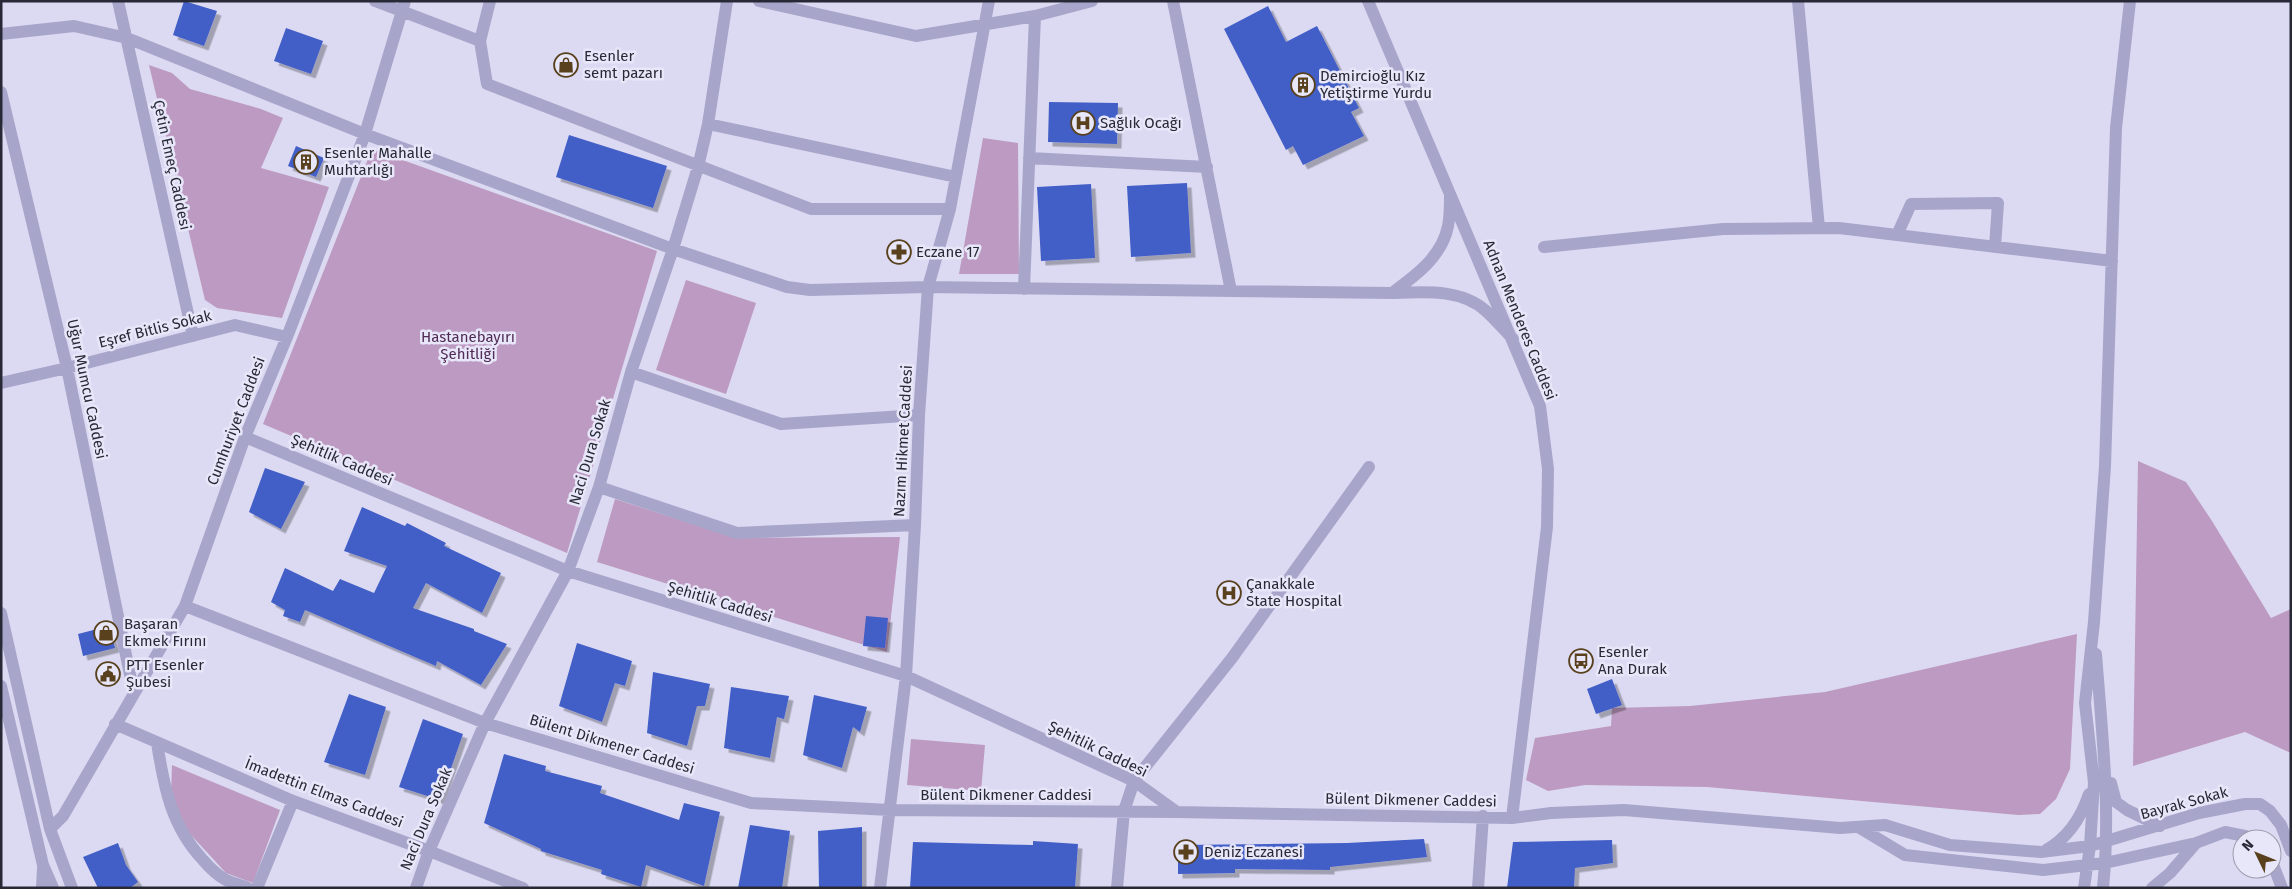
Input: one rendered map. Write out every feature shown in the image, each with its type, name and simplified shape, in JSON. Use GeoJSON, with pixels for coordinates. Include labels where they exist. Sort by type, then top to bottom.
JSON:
{"type":"FeatureCollection","features":[{"type":"Feature","properties":{"kind":"street","name":"Çetin Emeç Caddesi"},"geometry":{"type":"LineString","coordinates":[[118,1],[193,336]]}},
{"type":"Feature","properties":{"kind":"street"},"geometry":{"type":"LineString","coordinates":[[375,1],[403,7],[480,41]]}},
{"type":"Feature","properties":{"kind":"street"},"geometry":{"type":"LineString","coordinates":[[490,1],[480,41],[487,84],[811,209],[950,209]]}},
{"type":"Feature","properties":{"kind":"street","name":"Naci Dura Sokak"},"geometry":{"type":"LineString","coordinates":[[416,888],[429,851],[485,723],[568,571],[599,487],[631,372],[673,249],[698,167],[708,124],[727,1]]}},
{"type":"Feature","properties":{"kind":"street"},"geometry":{"type":"LineString","coordinates":[[759,1],[916,36],[1035,16],[1092,1]]}},
{"type":"Feature","properties":{"kind":"street","name":"Nazım Hikmet Caddesi"},"geometry":{"type":"LineString","coordinates":[[880,888],[906,676],[915,525],[918,415],[928,287],[950,209],[989,1]]}},
{"type":"Feature","properties":{"kind":"street"},"geometry":{"type":"LineString","coordinates":[[1173,1],[1231,291]]}},
{"type":"Feature","properties":{"kind":"street","name":"Adnan Menderes Caddesi"},"geometry":{"type":"LineString","coordinates":[[1368,1],[1540,406],[1548,469],[1547,527],[1512,818]]}},
{"type":"Feature","properties":{"kind":"street"},"geometry":{"type":"LineString","coordinates":[[1798,1],[1819,228]]}},
{"type":"Feature","properties":{"kind":"street"},"geometry":{"type":"LineString","coordinates":[[2084,888],[2090,846],[2094,783],[2085,702],[2094,622],[2105,466],[2116,128],[2130,1]]}},
{"type":"Feature","properties":{"kind":"street","name":"Cumhuriyet Caddesi"},"geometry":{"type":"LineString","coordinates":[[50,829],[63,816],[185,606],[245,437],[287,338],[365,134],[403,7]]}},
{"type":"Feature","properties":{"kind":"street"},"geometry":{"type":"LineString","coordinates":[[1024,289],[1035,16]]}},
{"type":"Feature","properties":{"kind":"street"},"geometry":{"type":"LineString","coordinates":[[1,34],[74,26],[127,38],[365,134],[673,249],[787,287],[810,290],[928,287],[1425,292],[1457,295],[1484,309],[1512,339]]}},
{"type":"Feature","properties":{"kind":"street","name":"Uğur Mumcu Caddesi"},"geometry":{"type":"LineString","coordinates":[[1,92],[67,368],[134,694]]}},
{"type":"Feature","properties":{"kind":"street"},"geometry":{"type":"LineString","coordinates":[[708,124],[956,177]]}},
{"type":"Feature","properties":{"kind":"street"},"geometry":{"type":"LineString","coordinates":[[1029,158],[1207,167]]}},
{"type":"Feature","properties":{"kind":"street"},"geometry":{"type":"LineString","coordinates":[[1392,293],[1422,271],[1436,252],[1448,228],[1450,194]]}},
{"type":"Feature","properties":{"kind":"street"},"geometry":{"type":"LineString","coordinates":[[1898,235],[1911,204],[1998,204],[1995,247]]}},
{"type":"Feature","properties":{"kind":"street"},"geometry":{"type":"LineString","coordinates":[[1544,247],[1723,229],[1839,228],[2112,261]]}},
{"type":"Feature","properties":{"kind":"street","name":"Eşref Bitlis Sokak"},"geometry":{"type":"LineString","coordinates":[[1,382],[67,368],[235,325],[287,338]]}},
{"type":"Feature","properties":{"kind":"street"},"geometry":{"type":"LineString","coordinates":[[631,372],[781,424],[918,415]]}},
{"type":"Feature","properties":{"kind":"street","name":"Şehitlik Caddesi"},"geometry":{"type":"LineString","coordinates":[[245,437],[568,571],[906,676],[1134,781],[1177,812]]}},
{"type":"Feature","properties":{"kind":"street"},"geometry":{"type":"LineString","coordinates":[[1117,888],[1124,811],[1134,781],[1232,658],[1369,468]]}},
{"type":"Feature","properties":{"kind":"street"},"geometry":{"type":"LineString","coordinates":[[599,487],[737,533],[915,525]]}},
{"type":"Feature","properties":{"kind":"street","name":"Bülent Dikmener Caddesi"},"geometry":{"type":"LineString","coordinates":[[185,606],[485,723],[751,803],[890,810],[1124,811],[1512,818],[1551,813],[1624,810],[1840,828],[1885,825],[1950,845],[2041,852],[2090,846]]}},
{"type":"Feature","properties":{"kind":"street"},"geometry":{"type":"LineString","coordinates":[[1,613],[50,829],[72,888]]}},
{"type":"Feature","properties":{"kind":"street"},"geometry":{"type":"LineString","coordinates":[[2094,622],[2106,761],[2107,842],[2103,888]]}},
{"type":"Feature","properties":{"kind":"street"},"geometry":{"type":"LineString","coordinates":[[1,686],[43,865],[52,888]]}},
{"type":"Feature","properties":{"kind":"street","name":"İmadettin Elmas Caddesi"},"geometry":{"type":"LineString","coordinates":[[115,724],[293,801],[523,888]]}},
{"type":"Feature","properties":{"kind":"street"},"geometry":{"type":"LineString","coordinates":[[157,742],[166,797],[184,837],[195,852],[216,873],[226,880],[248,888]]}},
{"type":"Feature","properties":{"kind":"street"},"geometry":{"type":"LineString","coordinates":[[2106,761],[2116,802],[2127,810],[2160,826]]}},
{"type":"Feature","properties":{"kind":"street"},"geometry":{"type":"LineString","coordinates":[[2041,852],[2059,843],[2074,825],[2085,807],[2094,783]]}},
{"type":"Feature","properties":{"kind":"street"},"geometry":{"type":"LineString","coordinates":[[257,888],[293,801]]}},
{"type":"Feature","properties":{"kind":"street","name":"Bayrak Sokak"},"geometry":{"type":"LineString","coordinates":[[2090,846],[2199,813],[2245,804],[2260,804],[2270,811],[2281,825],[2291,851]]}},
{"type":"Feature","properties":{"kind":"street"},"geometry":{"type":"LineString","coordinates":[[1478,888],[1482,816]]}},
{"type":"Feature","properties":{"kind":"street"},"geometry":{"type":"LineString","coordinates":[[1860,828],[1905,855],[2043,870],[2105,863],[2196,843],[2225,832],[2232,833]]}},
{"type":"Feature","properties":{"kind":"street"},"geometry":{"type":"LineString","coordinates":[[2152,888],[2170,872],[2196,843]]}},
{"type":"Feature","properties":{"kind":"street"},"geometry":{"type":"LineString","coordinates":[[42,888],[43,865]]}},
{"type":"Feature","properties":{"kind":"green space"},"geometry":{"type":"Polygon","coordinates":[[[149,65],[172,73],[190,89],[261,109],[283,118],[261,168],[329,187],[282,318],[217,308],[205,300],[149,65]]]}},
{"type":"Feature","properties":{"kind":"green space"},"geometry":{"type":"Polygon","coordinates":[[[983,138],[1018,143],[1019,274],[959,274],[983,138]]]}},
{"type":"Feature","properties":{"kind":"green space","name":"Hastanebayırı Şehitliği"},"geometry":{"type":"Polygon","coordinates":[[[372,149],[657,251],[567,553],[263,424],[372,149]]]}},
{"type":"Feature","properties":{"kind":"green space"},"geometry":{"type":"Polygon","coordinates":[[[686,280],[756,303],[726,394],[656,370],[686,280]]]}},
{"type":"Feature","properties":{"kind":"green space"},"geometry":{"type":"Polygon","coordinates":[[[2138,461],[2186,482],[2271,618],[2291,609],[2291,753],[2245,732],[2133,766],[2138,461]]]}},
{"type":"Feature","properties":{"kind":"green space"},"geometry":{"type":"Polygon","coordinates":[[[615,499],[736,538],[900,537],[887,652],[597,562],[615,499]]]}},
{"type":"Feature","properties":{"kind":"green space"},"geometry":{"type":"Polygon","coordinates":[[[2077,634],[2070,769],[2056,799],[2040,814],[2018,815],[1707,787],[1585,785],[1548,791],[1526,780],[1535,738],[1611,726],[1612,708],[1690,706],[1825,692],[2077,634]]]}},
{"type":"Feature","properties":{"kind":"green space"},"geometry":{"type":"Polygon","coordinates":[[[911,739],[985,745],[981,791],[907,785],[911,739]]]}},
{"type":"Feature","properties":{"kind":"green space"},"geometry":{"type":"Polygon","coordinates":[[[172,765],[280,810],[253,883],[226,873],[180,823],[171,794],[172,765]]]}},
{"type":"Feature","properties":{"kind":"building"},"geometry":{"type":"Polygon","coordinates":[[[184,1],[217,11],[204,46],[173,35],[184,1]]]}},
{"type":"Feature","properties":{"kind":"building","name":"Demircioğlu Kız Yetiştirme Yurdu"},"geometry":{"type":"Polygon","coordinates":[[[1268,6],[1286,42],[1317,26],[1359,108],[1351,112],[1364,136],[1303,165],[1293,146],[1286,150],[1224,29],[1268,6]]]}},
{"type":"Feature","properties":{"kind":"building"},"geometry":{"type":"Polygon","coordinates":[[[286,28],[323,41],[311,74],[274,61],[286,28]]]}},
{"type":"Feature","properties":{"kind":"building","name":"Sağlık Ocağı"},"geometry":{"type":"Polygon","coordinates":[[[1049,102],[1118,103],[1117,144],[1048,142],[1049,102]]]}},
{"type":"Feature","properties":{"kind":"building"},"geometry":{"type":"Polygon","coordinates":[[[569,135],[667,166],[653,208],[556,177],[569,135]]]}},
{"type":"Feature","properties":{"kind":"building","name":"Esenler Mahalle Muhtarlığı"},"geometry":{"type":"Polygon","coordinates":[[[296,146],[324,158],[316,177],[288,166],[296,146]]]}},
{"type":"Feature","properties":{"kind":"building"},"geometry":{"type":"Polygon","coordinates":[[[1187,183],[1191,253],[1131,257],[1127,186],[1187,183]]]}},
{"type":"Feature","properties":{"kind":"building"},"geometry":{"type":"Polygon","coordinates":[[[1091,184],[1095,258],[1041,261],[1037,187],[1091,184]]]}},
{"type":"Feature","properties":{"kind":"building"},"geometry":{"type":"Polygon","coordinates":[[[265,468],[305,482],[281,529],[249,512],[265,468]]]}},
{"type":"Feature","properties":{"kind":"building"},"geometry":{"type":"Polygon","coordinates":[[[362,507],[405,526],[407,523],[446,543],[444,546],[501,573],[482,613],[426,583],[413,608],[474,629],[474,631],[507,644],[481,685],[437,661],[436,666],[305,610],[300,622],[283,616],[285,610],[271,602],[285,568],[333,591],[340,579],[374,593],[387,566],[344,551],[362,507]]]}},
{"type":"Feature","properties":{"kind":"building"},"geometry":{"type":"Polygon","coordinates":[[[866,616],[888,618],[885,648],[863,646],[866,616]]]}},
{"type":"Feature","properties":{"kind":"building"},"geometry":{"type":"Polygon","coordinates":[[[109,626],[115,648],[83,656],[78,634],[109,626]]]}},
{"type":"Feature","properties":{"kind":"building"},"geometry":{"type":"Polygon","coordinates":[[[577,643],[632,661],[625,686],[615,683],[602,722],[559,706],[577,643]]]}},
{"type":"Feature","properties":{"kind":"building"},"geometry":{"type":"Polygon","coordinates":[[[653,672],[710,684],[705,706],[697,706],[687,746],[647,733],[653,672]]]}},
{"type":"Feature","properties":{"kind":"building"},"geometry":{"type":"Polygon","coordinates":[[[1612,679],[1622,705],[1596,714],[1587,689],[1612,679]]]}},
{"type":"Feature","properties":{"kind":"building"},"geometry":{"type":"Polygon","coordinates":[[[731,687],[789,696],[784,719],[777,717],[770,758],[724,748],[731,687]]]}},
{"type":"Feature","properties":{"kind":"building"},"geometry":{"type":"Polygon","coordinates":[[[349,694],[386,707],[365,775],[324,762],[349,694]]]}},
{"type":"Feature","properties":{"kind":"building"},"geometry":{"type":"Polygon","coordinates":[[[814,695],[867,707],[860,732],[853,727],[842,768],[803,755],[814,695]]]}},
{"type":"Feature","properties":{"kind":"building"},"geometry":{"type":"Polygon","coordinates":[[[423,719],[463,734],[440,800],[399,787],[423,719]]]}},
{"type":"Feature","properties":{"kind":"building"},"geometry":{"type":"Polygon","coordinates":[[[504,754],[546,766],[545,771],[602,786],[600,793],[679,820],[684,803],[720,812],[704,886],[646,865],[641,887],[601,874],[602,870],[541,851],[541,849],[484,823],[504,754]]]}},
{"type":"Feature","properties":{"kind":"building"},"geometry":{"type":"Polygon","coordinates":[[[750,825],[790,831],[782,888],[738,888],[750,825]]]}},
{"type":"Feature","properties":{"kind":"building"},"geometry":{"type":"Polygon","coordinates":[[[862,827],[862,888],[819,888],[818,831],[862,827]]]}},
{"type":"Feature","properties":{"kind":"building"},"geometry":{"type":"Polygon","coordinates":[[[1424,839],[1427,857],[1330,867],[1330,870],[1235,869],[1235,873],[1178,874],[1178,845],[1347,843],[1424,839]]]}},
{"type":"Feature","properties":{"kind":"building"},"geometry":{"type":"Polygon","coordinates":[[[1612,840],[1613,863],[1575,868],[1574,888],[1507,888],[1513,842],[1612,840]]]}},
{"type":"Feature","properties":{"kind":"building"},"geometry":{"type":"Polygon","coordinates":[[[1033,841],[1078,844],[1075,888],[910,888],[913,842],[1033,845],[1033,841]]]}},
{"type":"Feature","properties":{"kind":"building"},"geometry":{"type":"Polygon","coordinates":[[[118,843],[126,865],[138,882],[130,888],[98,888],[83,857],[118,843]]]}},
{"type":"Feature","properties":{"kind":"place","name":"Esenler semt pazarı"},"geometry":{"type":"Point","coordinates":[566,65]}},
{"type":"Feature","properties":{"kind":"place","name":"Demircioğlu Kız Yetiştirme Yurdu"},"geometry":{"type":"Point","coordinates":[1303,85]}},
{"type":"Feature","properties":{"kind":"place","name":"Sağlık Ocağı"},"geometry":{"type":"Point","coordinates":[1083,123]}},
{"type":"Feature","properties":{"kind":"place","name":"Esenler Mahalle Muhtarlığı"},"geometry":{"type":"Point","coordinates":[306,162]}},
{"type":"Feature","properties":{"kind":"place","name":"Eczane 17"},"geometry":{"type":"Point","coordinates":[899,252]}},
{"type":"Feature","properties":{"kind":"place","name":"Çanakkale State Hospital"},"geometry":{"type":"Point","coordinates":[1229,593]}},
{"type":"Feature","properties":{"kind":"place","name":"Başaran Ekmek Fırını"},"geometry":{"type":"Point","coordinates":[106,633]}},
{"type":"Feature","properties":{"kind":"place","name":"Esenler Ana Durak"},"geometry":{"type":"Point","coordinates":[1581,661]}},
{"type":"Feature","properties":{"kind":"place","name":"PTT Esenler Şubesi"},"geometry":{"type":"Point","coordinates":[108,674]}},
{"type":"Feature","properties":{"kind":"place","name":"Deniz Eczanesi"},"geometry":{"type":"Point","coordinates":[1186,852]}}]}
